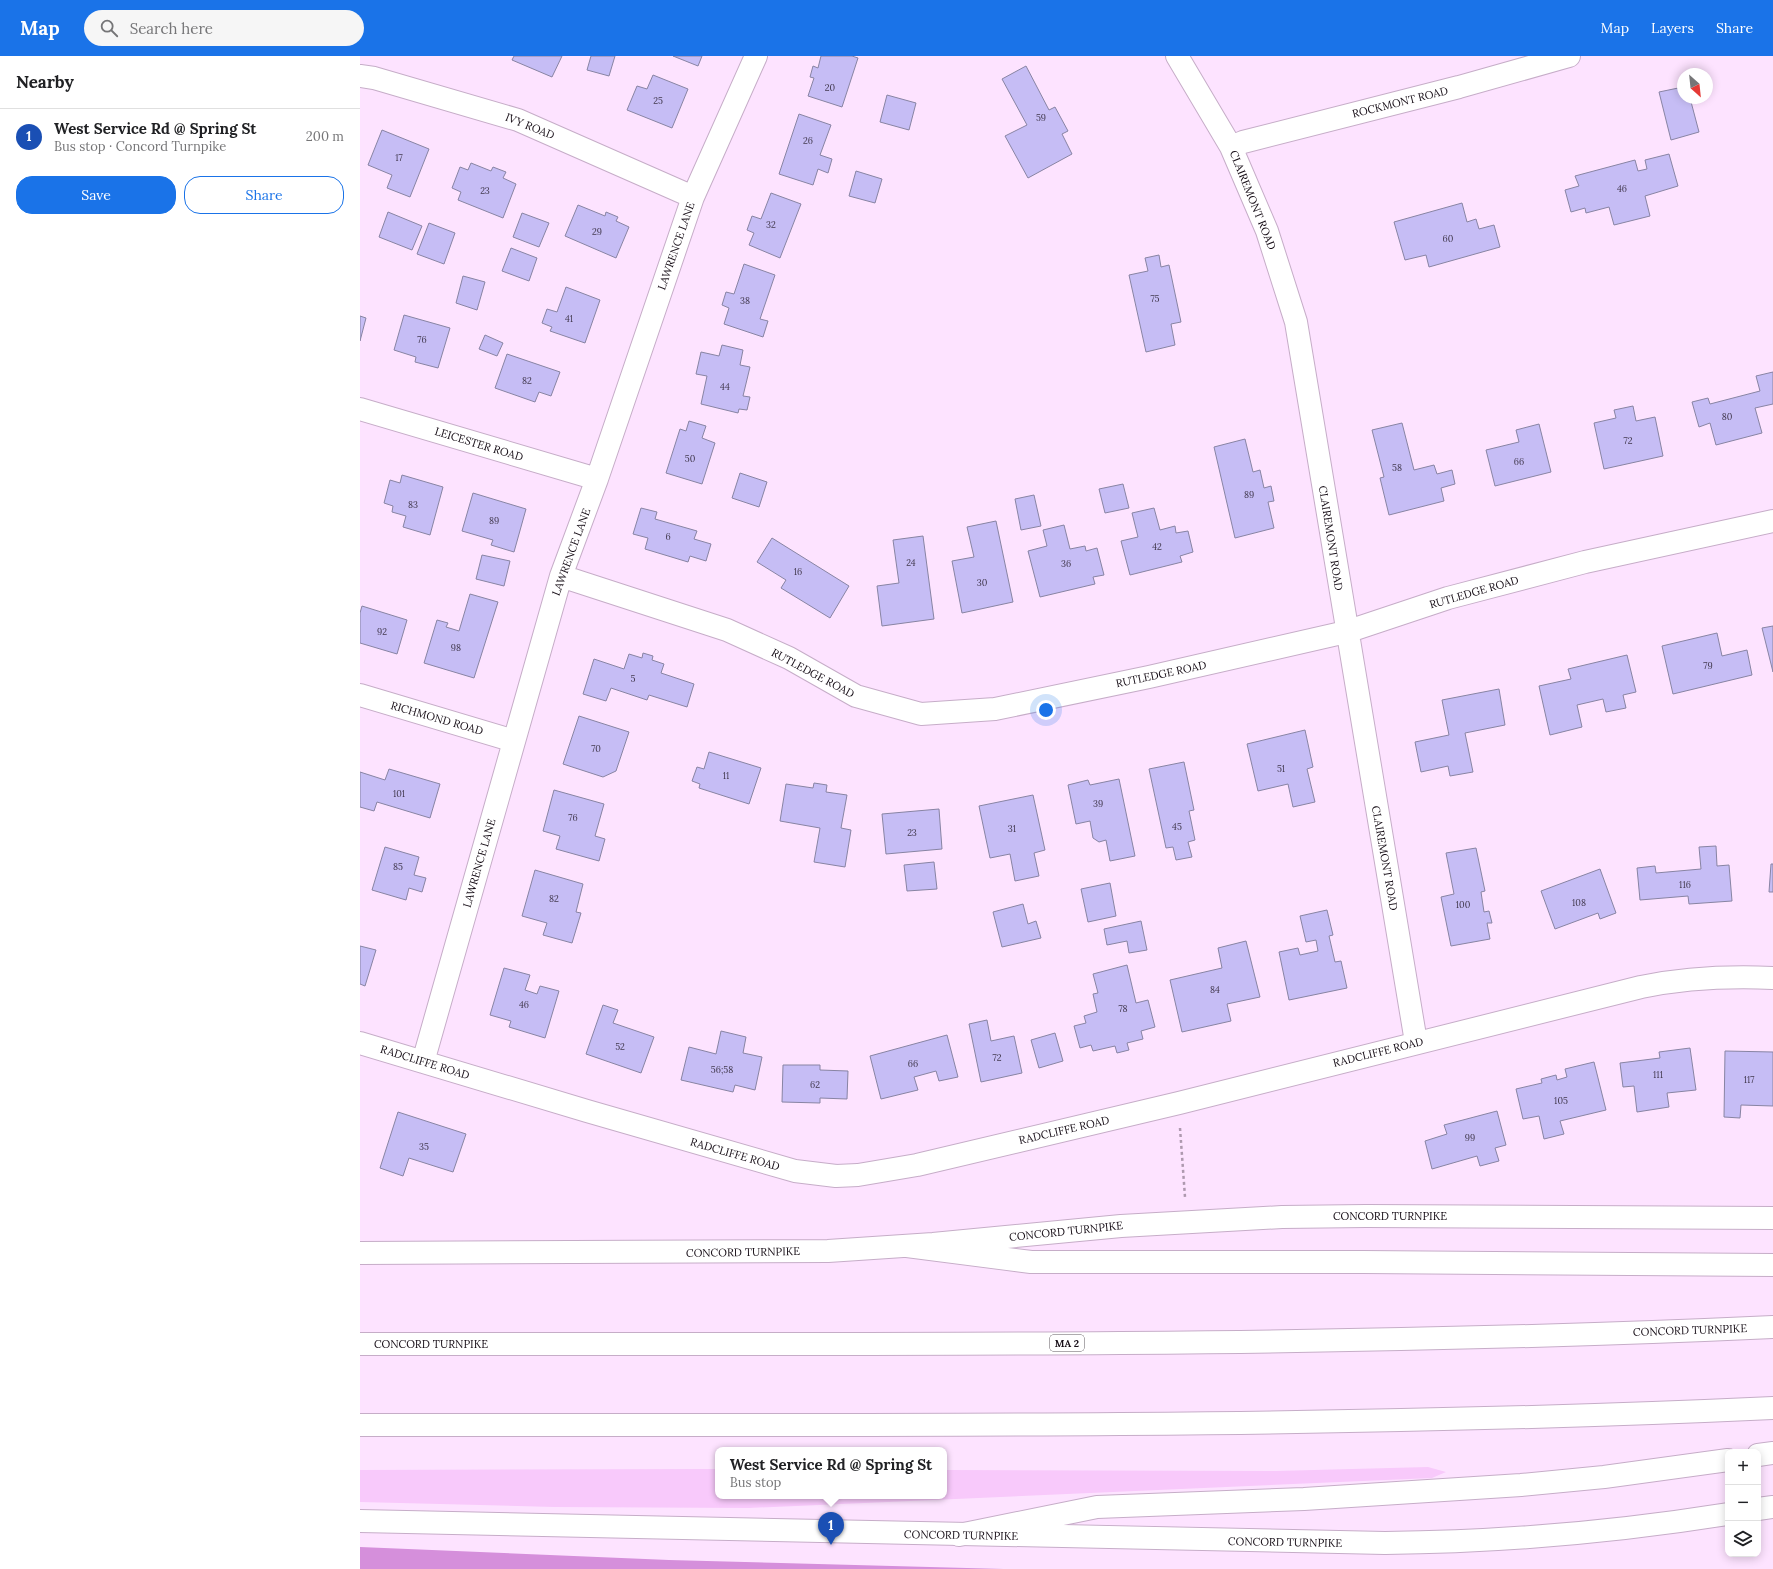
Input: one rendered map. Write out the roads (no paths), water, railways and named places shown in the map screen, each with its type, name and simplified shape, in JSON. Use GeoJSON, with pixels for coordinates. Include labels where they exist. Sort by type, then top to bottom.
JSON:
{"type":"FeatureCollection","features":[{"type":"Feature","properties":{"kind":"main road","name":"LAWRENCE LANE"},"geometry":{"type":"LineString","coordinates":[[423,1062],[561,576],[597,479],[693,197],[756,56]]}},
{"type":"Feature","properties":{"kind":"main road","name":"CLAIREMONT ROAD"},"geometry":{"type":"LineString","coordinates":[[1177,56],[1231,147],[1267,231],[1296,322],[1346,632],[1416,1042]]}},
{"type":"Feature","properties":{"kind":"main road","name":"ROCKMONT ROAD"},"geometry":{"type":"LineString","coordinates":[[1231,147],[1243,142],[1459,87],[1570,56]]}},
{"type":"Feature","properties":{"kind":"main road","name":"IVY ROAD"},"geometry":{"type":"LineString","coordinates":[[360,76],[374,78],[518,120],[693,197]]}},
{"type":"Feature","properties":{"kind":"main road","name":"LEICESTER ROAD"},"geometry":{"type":"LineString","coordinates":[[360,409],[597,479]]}},
{"type":"Feature","properties":{"kind":"main road","name":"RUTLEDGE ROAD"},"geometry":{"type":"LineString","coordinates":[[561,576],[727,630],[788,658],[856,696],[920,714],[995,709],[1149,677],[1346,632],[1463,594],[1585,562],[1773,520]]}},
{"type":"Feature","properties":{"kind":"main road","name":"RICHMOND ROAD"},"geometry":{"type":"LineString","coordinates":[[360,696],[514,741]]}},
{"type":"Feature","properties":{"kind":"main road","name":"RADCLIFFE ROAD"},"geometry":{"type":"LineString","coordinates":[[360,1043],[579,1109],[795,1171],[836,1176],[858,1175],[917,1165],[1171,1104],[1616,992],[1667,982],[1721,977],[1773,978]]}},
{"type":"Feature","properties":{"kind":"main road","name":"CONCORD TURNPIKE"},"geometry":{"type":"LineString","coordinates":[[360,1253],[775,1252],[834,1250],[907,1246],[1121,1226],[1282,1217],[1773,1218]]}},
{"type":"Feature","properties":{"kind":"main road"},"geometry":{"type":"LineString","coordinates":[[907,1246],[1031,1262],[1363,1262],[1773,1265]]}},
{"type":"Feature","properties":{"kind":"main road","name":"CONCORD TURNPIKE"},"geometry":{"type":"LineString","coordinates":[[360,1344],[1274,1342],[1480,1338],[1773,1327]]}},
{"type":"Feature","properties":{"kind":"main road"},"geometry":{"type":"LineString","coordinates":[[360,1425],[1289,1423],[1602,1415],[1773,1408]]}},
{"type":"Feature","properties":{"kind":"main road"},"geometry":{"type":"LineString","coordinates":[[1761,1455],[1773,1453]]}},
{"type":"Feature","properties":{"kind":"main road"},"geometry":{"type":"LineString","coordinates":[[959,1535],[1097,1506],[1304,1499],[1521,1485],[1604,1477],[1725,1460]]}},
{"type":"Feature","properties":{"kind":"main road"},"geometry":{"type":"LineString","coordinates":[[1761,1509],[1773,1507]]}},
{"type":"Feature","properties":{"kind":"main road","name":"CONCORD TURNPIKE"},"geometry":{"type":"LineString","coordinates":[[360,1521],[1334,1543],[1435,1543],[1542,1536],[1725,1514]]}},
{"type":"Feature","properties":{"kind":"place","name":"West Service Rd @ Spring St"},"geometry":{"type":"Point","coordinates":[831,1545]}}]}
